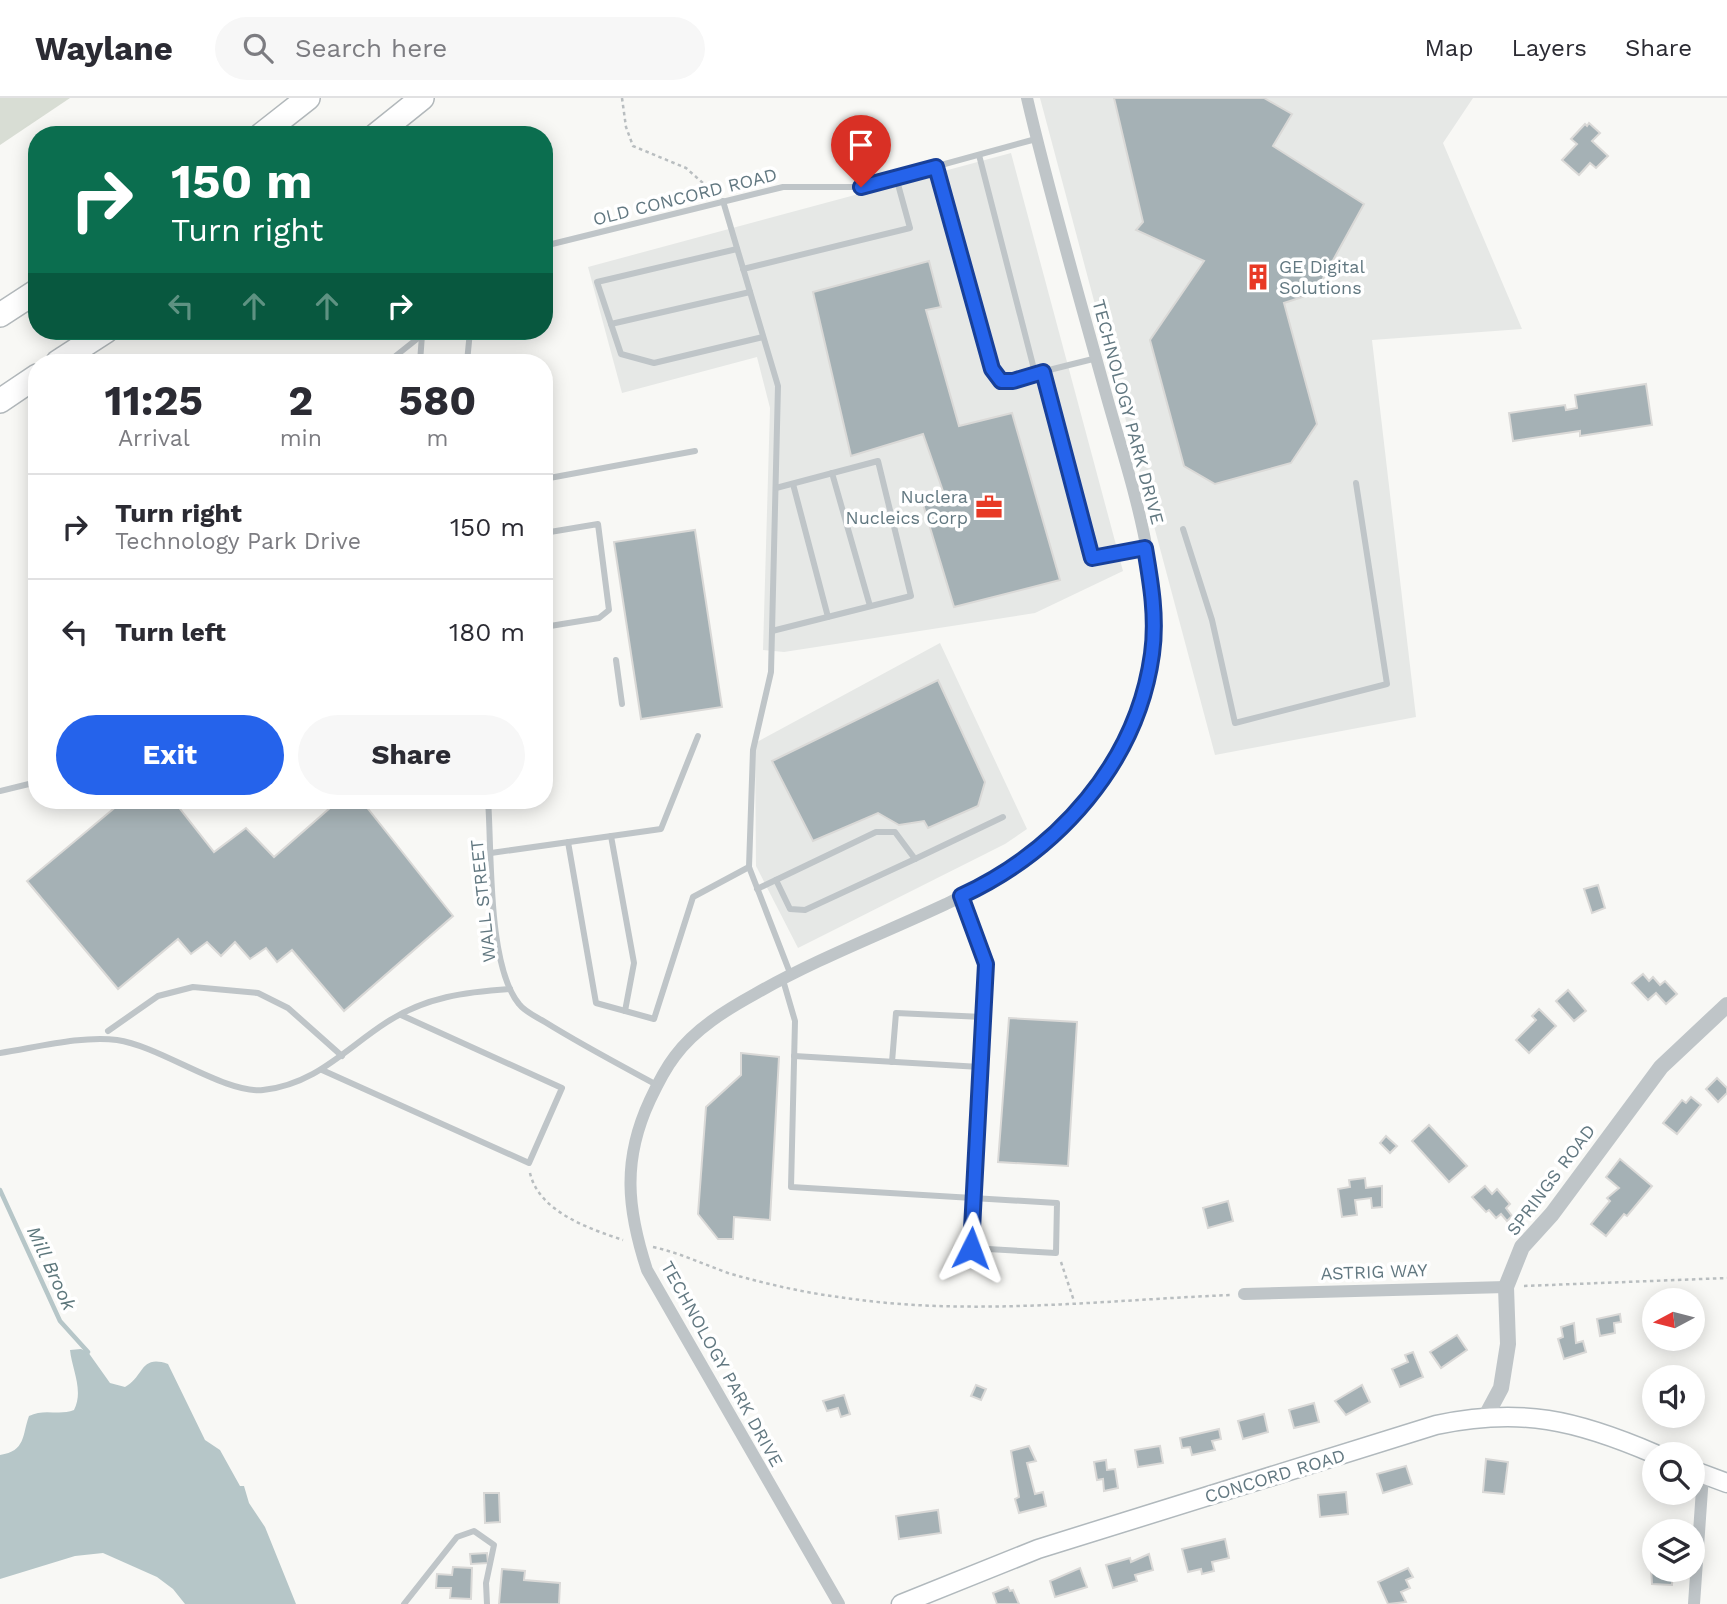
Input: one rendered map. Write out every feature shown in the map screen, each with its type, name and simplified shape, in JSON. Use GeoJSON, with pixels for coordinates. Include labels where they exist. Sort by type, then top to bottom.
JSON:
{"type":"FeatureCollection","features":[{"type":"Feature","properties":{"kind":"highway"},"geometry":{"type":"LineString","coordinates":[[272,126],[308,98]]}},
{"type":"Feature","properties":{"kind":"highway"},"geometry":{"type":"LineString","coordinates":[[387,126],[422,98]]}},
{"type":"Feature","properties":{"kind":"highway"},"geometry":{"type":"LineString","coordinates":[[0,316],[28,297]]}},
{"type":"Feature","properties":{"kind":"highway"},"geometry":{"type":"LineString","coordinates":[[70,354],[92,340]]}},
{"type":"Feature","properties":{"kind":"highway"},"geometry":{"type":"LineString","coordinates":[[0,401],[28,382]]}},
{"type":"Feature","properties":{"kind":"main road","name":"CONCORD ROAD"},"geometry":{"type":"LineString","coordinates":[[901,1604],[1038,1549],[1436,1424],[1486,1416],[1532,1416],[1552,1419],[1642,1450]]}},
{"type":"Feature","properties":{"kind":"main road"},"geometry":{"type":"LineString","coordinates":[[1705,1475],[1727,1483]]}},
{"type":"Feature","properties":{"kind":"street","name":"TECHNOLOGY PARK DRIVE"},"geometry":{"type":"LineString","coordinates":[[839,1604],[653,1281],[631,1217],[632,1157],[645,1112],[657,1086],[675,1055],[697,1032],[787,976],[961,896],[1045,845],[1076,815],[1098,785],[1127,735],[1147,679],[1152,653],[1154,620],[1145,548],[1138,508],[1027,98]]}},
{"type":"Feature","properties":{"kind":"street","name":"SPRINGS ROAD"},"geometry":{"type":"LineString","coordinates":[[1486,1416],[1501,1388],[1506,1355],[1506,1286],[1522,1247],[1552,1214],[1631,1104],[1670,1057],[1727,1005]]}},
{"type":"Feature","properties":{"kind":"street","name":"ASTRIG WAY"},"geometry":{"type":"LineString","coordinates":[[1244,1294],[1506,1286]]}},
{"type":"Feature","properties":{"kind":"street"},"geometry":{"type":"LineString","coordinates":[[1694,1604],[1697,1505]]}},
{"type":"Feature","properties":{"kind":"lane","name":"OLD CONCORD ROAD"},"geometry":{"type":"LineString","coordinates":[[553,244],[783,187],[861,187],[1037,139]]}},
{"type":"Feature","properties":{"kind":"lane"},"geometry":{"type":"LineString","coordinates":[[979,155],[1092,558],[1145,548]]}},
{"type":"Feature","properties":{"kind":"lane"},"geometry":{"type":"LineString","coordinates":[[936,167],[992,369],[1001,381],[1013,381],[1097,358]]}},
{"type":"Feature","properties":{"kind":"lane"},"geometry":{"type":"LineString","coordinates":[[743,269],[910,228],[896,177]]}},
{"type":"Feature","properties":{"kind":"lane"},"geometry":{"type":"LineString","coordinates":[[723,201],[778,386],[772,672],[753,750],[749,867],[787,976],[795,1021],[791,1188],[973,1199],[1057,1203],[1056,1253],[971,1248],[973,1199],[986,964],[961,896]]}},
{"type":"Feature","properties":{"kind":"lane"},"geometry":{"type":"LineString","coordinates":[[737,249],[597,282],[621,354],[654,363],[763,337]]}},
{"type":"Feature","properties":{"kind":"lane"},"geometry":{"type":"LineString","coordinates":[[611,324],[750,292]]}},
{"type":"Feature","properties":{"kind":"lane"},"geometry":{"type":"LineString","coordinates":[[398,354],[415,340]]}},
{"type":"Feature","properties":{"kind":"lane"},"geometry":{"type":"LineString","coordinates":[[553,477],[695,451]]}},
{"type":"Feature","properties":{"kind":"lane"},"geometry":{"type":"LineString","coordinates":[[772,631],[911,596],[878,461],[776,488]]}},
{"type":"Feature","properties":{"kind":"lane"},"geometry":{"type":"LineString","coordinates":[[832,473],[870,606]]}},
{"type":"Feature","properties":{"kind":"lane"},"geometry":{"type":"LineString","coordinates":[[1183,529],[1212,620],[1235,723],[1387,684],[1356,483]]}},
{"type":"Feature","properties":{"kind":"lane"},"geometry":{"type":"LineString","coordinates":[[793,484],[828,617]]}},
{"type":"Feature","properties":{"kind":"lane"},"geometry":{"type":"LineString","coordinates":[[553,532],[598,524],[609,610],[599,618],[553,626]]}},
{"type":"Feature","properties":{"kind":"lane"},"geometry":{"type":"LineString","coordinates":[[616,660],[622,704]]}},
{"type":"Feature","properties":{"kind":"lane"},"geometry":{"type":"LineString","coordinates":[[491,853],[660,829],[698,736]]}},
{"type":"Feature","properties":{"kind":"lane"},"geometry":{"type":"LineString","coordinates":[[0,791],[28,784]]}},
{"type":"Feature","properties":{"kind":"lane","name":"WALL STREET"},"geometry":{"type":"LineString","coordinates":[[489,809],[499,948],[510,989],[520,1006],[571,1039],[657,1086]]}},
{"type":"Feature","properties":{"kind":"lane"},"geometry":{"type":"LineString","coordinates":[[776,880],[790,909],[805,910],[1003,817]]}},
{"type":"Feature","properties":{"kind":"lane"},"geometry":{"type":"LineString","coordinates":[[757,889],[876,832],[895,832],[915,859]]}},
{"type":"Feature","properties":{"kind":"lane"},"geometry":{"type":"LineString","coordinates":[[611,836],[634,962],[625,1011]]}},
{"type":"Feature","properties":{"kind":"lane"},"geometry":{"type":"LineString","coordinates":[[568,842],[596,1003],[654,1019],[693,897],[749,867]]}},
{"type":"Feature","properties":{"kind":"lane"},"geometry":{"type":"LineString","coordinates":[[108,1031],[158,996],[193,987],[258,993],[288,1008],[342,1056]]}},
{"type":"Feature","properties":{"kind":"lane"},"geometry":{"type":"LineString","coordinates":[[0,1053],[115,1040],[163,1053],[200,1072],[260,1090],[291,1084],[322,1070],[401,1015],[430,1000],[459,992],[510,989]]}},
{"type":"Feature","properties":{"kind":"lane"},"geometry":{"type":"LineString","coordinates":[[892,1062],[896,1013],[983,1017]]}},
{"type":"Feature","properties":{"kind":"lane"},"geometry":{"type":"LineString","coordinates":[[322,1070],[528,1163],[562,1088],[401,1015]]}},
{"type":"Feature","properties":{"kind":"lane"},"geometry":{"type":"LineString","coordinates":[[794,1056],[980,1067]]}},
{"type":"Feature","properties":{"kind":"lane"},"geometry":{"type":"LineString","coordinates":[[404,1604],[457,1537],[474,1531],[494,1545],[486,1583],[487,1604]]}},
{"type":"Feature","properties":{"kind":"path"},"geometry":{"type":"LineString","coordinates":[[622,98],[626,127],[633,146],[686,168],[723,201]]}},
{"type":"Feature","properties":{"kind":"path"},"geometry":{"type":"LineString","coordinates":[[528,1163],[532,1182],[549,1204],[574,1220],[620,1239],[687,1254],[724,1271],[763,1283],[852,1299],[920,1306],[1244,1294]]}},
{"type":"Feature","properties":{"kind":"path"},"geometry":{"type":"LineString","coordinates":[[1056,1253],[1074,1301]]}},
{"type":"Feature","properties":{"kind":"path"},"geometry":{"type":"LineString","coordinates":[[1506,1286],[1727,1278]]}},
{"type":"Feature","properties":{"kind":"shaded area"},"geometry":{"type":"Polygon","coordinates":[[[0,98],[70,98],[28,126],[0,145],[0,98]]]}},
{"type":"Feature","properties":{"kind":"shaded area"},"geometry":{"type":"Polygon","coordinates":[[[1040,98],[1473,98],[1443,143],[1522,329],[1372,340],[1416,717],[1215,755],[1040,98]]]}},
{"type":"Feature","properties":{"kind":"shaded area"},"geometry":{"type":"Polygon","coordinates":[[[1011,153],[1123,571],[1035,613],[784,652],[763,650],[770,408],[757,357],[622,393],[588,267],[1011,153]]]}},
{"type":"Feature","properties":{"kind":"shaded area"},"geometry":{"type":"Polygon","coordinates":[[[940,643],[1027,829],[1005,844],[798,948],[756,866],[755,743],[940,643]]]}},
{"type":"Feature","properties":{"kind":"shaded area"},"geometry":{"type":"Polygon","coordinates":[[[81,1349],[88,1352],[110,1383],[125,1387],[147,1364],[168,1364],[205,1440],[220,1450],[240,1486],[244,1486],[249,1503],[265,1527],[296,1604],[185,1604],[173,1589],[157,1577],[103,1553],[75,1556],[0,1579],[0,1455],[19,1446],[29,1416],[74,1410],[78,1388],[70,1350],[81,1349]]]}},
{"type":"Feature","properties":{"kind":"building","name":"GE Digital Solutions"},"geometry":{"type":"Polygon","coordinates":[[[1114,98],[1264,98],[1292,114],[1273,146],[1364,204],[1315,293],[1284,303],[1317,424],[1291,463],[1215,484],[1184,466],[1150,340],[1204,261],[1136,230],[1143,222],[1114,98]]]}},
{"type":"Feature","properties":{"kind":"building"},"geometry":{"type":"Polygon","coordinates":[[[1589,123],[1600,133],[1592,141],[1608,156],[1596,168],[1590,163],[1579,175],[1562,160],[1577,144],[1571,139],[1589,123]]]}},
{"type":"Feature","properties":{"kind":"building"},"geometry":{"type":"Polygon","coordinates":[[[929,261],[941,307],[926,310],[959,426],[1012,413],[1060,580],[954,607],[922,501],[944,494],[923,434],[851,456],[813,292],[929,261]]]}},
{"type":"Feature","properties":{"kind":"building"},"geometry":{"type":"Polygon","coordinates":[[[1646,384],[1652,425],[1580,436],[1580,431],[1513,441],[1509,413],[1565,405],[1566,410],[1577,408],[1575,395],[1646,384]]]}},
{"type":"Feature","properties":{"kind":"building"},"geometry":{"type":"Polygon","coordinates":[[[695,530],[722,707],[641,719],[614,542],[695,530]]]}},
{"type":"Feature","properties":{"kind":"building"},"geometry":{"type":"Polygon","coordinates":[[[938,680],[985,782],[978,806],[928,828],[924,821],[899,825],[878,813],[813,841],[772,761],[938,680]]]}},
{"type":"Feature","properties":{"kind":"building"},"geometry":{"type":"Polygon","coordinates":[[[113,809],[180,809],[214,852],[246,828],[274,857],[329,809],[368,809],[453,916],[344,1011],[292,950],[277,962],[266,948],[250,959],[235,942],[221,956],[207,942],[191,954],[178,939],[118,989],[27,881],[113,809]]]}},
{"type":"Feature","properties":{"kind":"building"},"geometry":{"type":"Polygon","coordinates":[[[1598,885],[1605,908],[1592,913],[1584,889],[1598,885]]]}},
{"type":"Feature","properties":{"kind":"building"},"geometry":{"type":"Polygon","coordinates":[[[1643,974],[1649,981],[1653,977],[1660,985],[1665,981],[1677,994],[1666,1004],[1656,993],[1648,1000],[1632,983],[1643,974]]]}},
{"type":"Feature","properties":{"kind":"building"},"geometry":{"type":"Polygon","coordinates":[[[1568,990],[1586,1011],[1574,1021],[1556,1001],[1568,990]]]}},
{"type":"Feature","properties":{"kind":"building"},"geometry":{"type":"Polygon","coordinates":[[[1539,1009],[1556,1026],[1529,1053],[1516,1040],[1536,1020],[1532,1016],[1539,1009]]]}},
{"type":"Feature","properties":{"kind":"building"},"geometry":{"type":"Polygon","coordinates":[[[1009,1018],[1077,1022],[1068,1166],[998,1162],[1009,1018]]]}},
{"type":"Feature","properties":{"kind":"building"},"geometry":{"type":"Polygon","coordinates":[[[741,1053],[779,1057],[770,1220],[734,1217],[733,1239],[718,1239],[698,1214],[706,1107],[741,1075],[741,1053]]]}},
{"type":"Feature","properties":{"kind":"building"},"geometry":{"type":"Polygon","coordinates":[[[1717,1078],[1727,1088],[1727,1093],[1718,1102],[1706,1089],[1717,1078]]]}},
{"type":"Feature","properties":{"kind":"building"},"geometry":{"type":"Polygon","coordinates":[[[1691,1097],[1701,1105],[1677,1134],[1663,1123],[1682,1100],[1686,1103],[1691,1097]]]}},
{"type":"Feature","properties":{"kind":"building"},"geometry":{"type":"Polygon","coordinates":[[[1429,1125],[1467,1166],[1449,1182],[1412,1141],[1429,1125]]]}},
{"type":"Feature","properties":{"kind":"building"},"geometry":{"type":"Polygon","coordinates":[[[1386,1136],[1397,1146],[1390,1153],[1380,1143],[1386,1136]]]}},
{"type":"Feature","properties":{"kind":"building"},"geometry":{"type":"Polygon","coordinates":[[[1620,1159],[1652,1186],[1606,1236],[1591,1224],[1610,1201],[1607,1198],[1619,1188],[1606,1177],[1620,1159]]]}},
{"type":"Feature","properties":{"kind":"building"},"geometry":{"type":"Polygon","coordinates":[[[1365,1178],[1366,1188],[1382,1186],[1382,1207],[1372,1208],[1371,1198],[1355,1200],[1357,1215],[1342,1217],[1338,1189],[1350,1187],[1349,1180],[1365,1178]]]}},
{"type":"Feature","properties":{"kind":"building"},"geometry":{"type":"Polygon","coordinates":[[[1485,1186],[1492,1194],[1497,1189],[1510,1204],[1506,1208],[1512,1216],[1507,1221],[1501,1214],[1496,1218],[1489,1210],[1486,1212],[1472,1197],[1485,1186]]]}},
{"type":"Feature","properties":{"kind":"building"},"geometry":{"type":"Polygon","coordinates":[[[1228,1201],[1233,1221],[1208,1228],[1203,1208],[1228,1201]]]}},
{"type":"Feature","properties":{"kind":"building"},"geometry":{"type":"Polygon","coordinates":[[[1620,1314],[1621,1322],[1614,1323],[1615,1333],[1600,1336],[1597,1319],[1620,1314]]]}},
{"type":"Feature","properties":{"kind":"building"},"geometry":{"type":"Polygon","coordinates":[[[1574,1323],[1576,1343],[1583,1341],[1586,1352],[1564,1359],[1558,1339],[1563,1337],[1561,1327],[1574,1323]]]}},
{"type":"Feature","properties":{"kind":"building"},"geometry":{"type":"Polygon","coordinates":[[[1457,1335],[1467,1350],[1441,1368],[1430,1352],[1457,1335]]]}},
{"type":"Feature","properties":{"kind":"building"},"geometry":{"type":"Polygon","coordinates":[[[1413,1352],[1423,1377],[1400,1387],[1392,1369],[1408,1362],[1405,1355],[1413,1352]]]}},
{"type":"Feature","properties":{"kind":"building"},"geometry":{"type":"Polygon","coordinates":[[[976,1385],[986,1389],[981,1400],[971,1396],[976,1385]]]}},
{"type":"Feature","properties":{"kind":"building"},"geometry":{"type":"Polygon","coordinates":[[[1362,1385],[1370,1402],[1346,1415],[1335,1401],[1362,1385]]]}},
{"type":"Feature","properties":{"kind":"building"},"geometry":{"type":"Polygon","coordinates":[[[844,1395],[850,1414],[841,1417],[838,1408],[827,1411],[823,1401],[844,1395]]]}},
{"type":"Feature","properties":{"kind":"building"},"geometry":{"type":"Polygon","coordinates":[[[1314,1403],[1319,1422],[1294,1428],[1289,1410],[1314,1403]]]}},
{"type":"Feature","properties":{"kind":"building"},"geometry":{"type":"Polygon","coordinates":[[[1264,1414],[1268,1432],[1243,1439],[1238,1421],[1264,1414]]]}},
{"type":"Feature","properties":{"kind":"building"},"geometry":{"type":"Polygon","coordinates":[[[1219,1429],[1221,1439],[1212,1441],[1215,1450],[1192,1455],[1190,1447],[1182,1448],[1180,1438],[1219,1429]]]}},
{"type":"Feature","properties":{"kind":"building"},"geometry":{"type":"Polygon","coordinates":[[[1029,1446],[1036,1461],[1027,1463],[1035,1494],[1043,1492],[1046,1506],[1019,1513],[1015,1499],[1019,1497],[1011,1451],[1029,1446]]]}},
{"type":"Feature","properties":{"kind":"building"},"geometry":{"type":"Polygon","coordinates":[[[1160,1446],[1163,1463],[1138,1467],[1135,1450],[1160,1446]]]}},
{"type":"Feature","properties":{"kind":"building"},"geometry":{"type":"Polygon","coordinates":[[[1486,1459],[1508,1462],[1504,1494],[1483,1492],[1486,1459]]]}},
{"type":"Feature","properties":{"kind":"building"},"geometry":{"type":"Polygon","coordinates":[[[1106,1460],[1107,1470],[1115,1469],[1118,1488],[1104,1491],[1103,1479],[1097,1480],[1094,1462],[1106,1460]]]}},
{"type":"Feature","properties":{"kind":"building"},"geometry":{"type":"Polygon","coordinates":[[[1406,1466],[1412,1484],[1383,1493],[1377,1474],[1406,1466]]]}},
{"type":"Feature","properties":{"kind":"building"},"geometry":{"type":"Polygon","coordinates":[[[1346,1492],[1348,1514],[1320,1517],[1318,1495],[1346,1492]]]}},
{"type":"Feature","properties":{"kind":"building"},"geometry":{"type":"Polygon","coordinates":[[[484,1493],[499,1493],[500,1522],[485,1523],[484,1493]]]}},
{"type":"Feature","properties":{"kind":"building"},"geometry":{"type":"Polygon","coordinates":[[[938,1510],[941,1533],[899,1539],[896,1516],[938,1510]]]}},
{"type":"Feature","properties":{"kind":"building"},"geometry":{"type":"Polygon","coordinates":[[[1225,1539],[1229,1558],[1212,1562],[1214,1571],[1202,1574],[1201,1569],[1188,1572],[1182,1549],[1225,1539]]]}},
{"type":"Feature","properties":{"kind":"building"},"geometry":{"type":"Polygon","coordinates":[[[487,1553],[488,1563],[471,1564],[470,1554],[487,1553]]]}},
{"type":"Feature","properties":{"kind":"building"},"geometry":{"type":"Polygon","coordinates":[[[1149,1554],[1153,1570],[1135,1575],[1137,1581],[1113,1588],[1106,1565],[1130,1558],[1131,1562],[1149,1554]]]}},
{"type":"Feature","properties":{"kind":"building"},"geometry":{"type":"Polygon","coordinates":[[[453,1567],[472,1568],[471,1599],[450,1598],[451,1588],[436,1588],[437,1574],[452,1575],[453,1567]]]}},
{"type":"Feature","properties":{"kind":"building"},"geometry":{"type":"Polygon","coordinates":[[[1080,1568],[1087,1587],[1055,1597],[1050,1581],[1080,1568]]]}},
{"type":"Feature","properties":{"kind":"building"},"geometry":{"type":"Polygon","coordinates":[[[1408,1568],[1413,1577],[1406,1580],[1410,1588],[1401,1592],[1406,1602],[1388,1604],[1378,1582],[1408,1568]]]}},
{"type":"Feature","properties":{"kind":"building"},"geometry":{"type":"Polygon","coordinates":[[[502,1569],[525,1571],[524,1580],[560,1583],[559,1604],[499,1604],[502,1569]]]}},
{"type":"Feature","properties":{"kind":"building"},"geometry":{"type":"Polygon","coordinates":[[[1652,1582],[1672,1582],[1672,1585],[1652,1582]]]}},
{"type":"Feature","properties":{"kind":"building"},"geometry":{"type":"Polygon","coordinates":[[[1008,1587],[1010,1591],[1013,1590],[1019,1604],[997,1604],[993,1593],[1008,1587]]]}},
{"type":"Feature","properties":{"kind":"waterway","name":"Mill Brook"},"geometry":{"type":"LineString","coordinates":[[0,1190],[60,1321],[88,1352]]}},
{"type":"Feature","properties":{"kind":"place","name":"GE Digital Solutions"},"geometry":{"type":"Point","coordinates":[1258,277]}},
{"type":"Feature","properties":{"kind":"place","name":"Nuclera Nucleics Corp"},"geometry":{"type":"Point","coordinates":[989,507]}},
{"type":"Feature","properties":{"kind":"route"},"geometry":{"type":"LineString","coordinates":[[861,187],[936,167],[992,369],[1001,381],[1013,381],[1043,372],[1092,558],[1145,548],[1151,582],[1154,620],[1147,679],[1132,725],[1105,775],[1076,815],[1045,845],[1014,867],[961,896],[986,964],[971,1248]]}}]}
